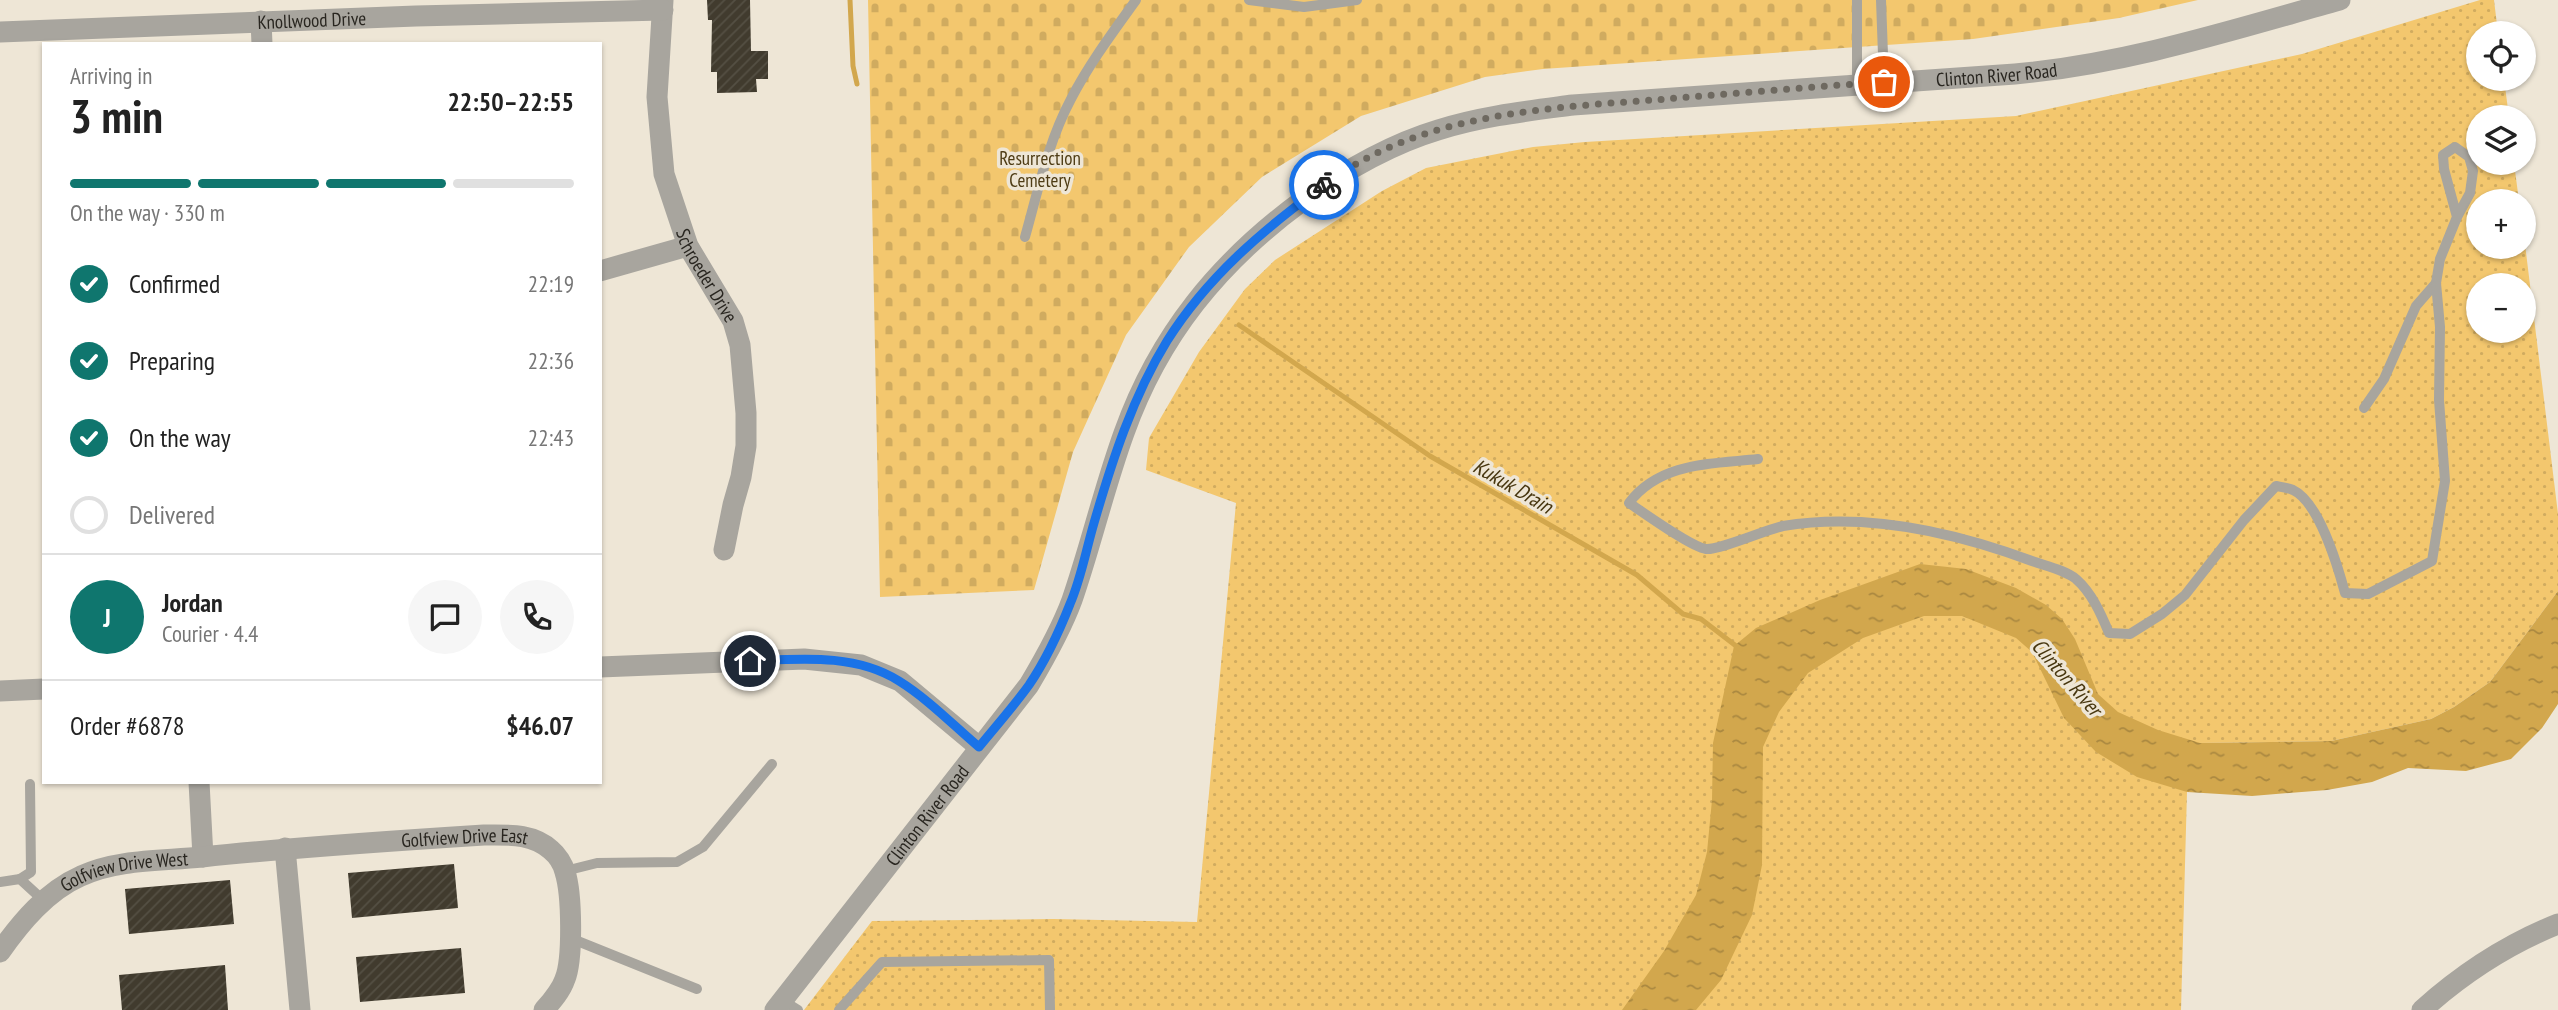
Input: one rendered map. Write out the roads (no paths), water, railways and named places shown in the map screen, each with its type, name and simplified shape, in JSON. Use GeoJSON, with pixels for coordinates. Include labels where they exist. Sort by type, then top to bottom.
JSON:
{"type":"FeatureCollection","features":[{"type":"Feature","properties":{"kind":"street","name":"Clinton River Road"},"geometry":{"type":"LineString","coordinates":[[785,1007],[1028,685],[1051,648],[1071,601],[1124,430],[1166,342],[1213,278],[1282,216],[1332,179],[1364,160],[1410,140],[1471,121],[1573,105],[2029,73],[2158,51],[2340,0]]}},
{"type":"Feature","properties":{"kind":"street","name":"Knollwood Drive"},"geometry":{"type":"LineString","coordinates":[[0,32],[261,21],[416,8],[663,5]]}},
{"type":"Feature","properties":{"kind":"street","name":"Schroeder Drive"},"geometry":{"type":"LineString","coordinates":[[663,5],[657,97],[664,174],[688,246],[733,321],[740,345],[746,446],[724,550]]}},
{"type":"Feature","properties":{"kind":"street"},"geometry":{"type":"LineString","coordinates":[[261,21],[262,42]]}},
{"type":"Feature","properties":{"kind":"street"},"geometry":{"type":"LineString","coordinates":[[602,270],[688,246]]}},
{"type":"Feature","properties":{"kind":"street"},"geometry":{"type":"LineString","coordinates":[[602,667],[804,659],[862,665],[900,681],[979,747]]}},
{"type":"Feature","properties":{"kind":"street"},"geometry":{"type":"LineString","coordinates":[[0,691],[42,689]]}},
{"type":"Feature","properties":{"kind":"street","name":"Golfview Drive West"},"geometry":{"type":"LineString","coordinates":[[0,952],[44,901],[64,884],[100,869],[203,857],[199,784]]}},
{"type":"Feature","properties":{"kind":"street","name":"Golfview Drive East"},"geometry":{"type":"LineString","coordinates":[[203,857],[285,848],[517,835],[548,847],[558,857],[565,871]]}},
{"type":"Feature","properties":{"kind":"street"},"geometry":{"type":"LineString","coordinates":[[285,848],[300,1010]]}},
{"type":"Feature","properties":{"kind":"street"},"geometry":{"type":"LineString","coordinates":[[544,1010],[561,989],[566,977],[570,938],[565,871]]}},
{"type":"Feature","properties":{"kind":"street"},"geometry":{"type":"LineString","coordinates":[[2422,1010],[2494,956],[2558,924]]}},
{"type":"Feature","properties":{"kind":"lane"},"geometry":{"type":"LineString","coordinates":[[1025,237],[1051,145],[1069,101],[1091,62],[1136,0]]}},
{"type":"Feature","properties":{"kind":"lane"},"geometry":{"type":"LineString","coordinates":[[1249,0],[1304,4],[1357,0]]}},
{"type":"Feature","properties":{"kind":"lane"},"geometry":{"type":"LineString","coordinates":[[1857,0],[1857,84]]}},
{"type":"Feature","properties":{"kind":"lane"},"geometry":{"type":"LineString","coordinates":[[1881,0],[1884,82]]}},
{"type":"Feature","properties":{"kind":"lane"},"geometry":{"type":"LineString","coordinates":[[1758,459],[1705,462],[1678,469],[1637,492],[1629,503],[1706,549],[1782,527],[1847,522],[1935,532],[1987,545],[2073,577],[2086,589],[2101,613],[2109,633],[2130,634],[2185,596],[2244,520],[2276,486],[2295,491],[2311,507],[2338,567],[2345,593],[2368,594],[2432,561],[2445,481],[2439,400],[2440,327],[2436,283],[2440,259],[2456,217],[2470,193],[2473,171],[2469,157],[2455,147],[2443,155],[2456,217]]}},
{"type":"Feature","properties":{"kind":"lane"},"geometry":{"type":"LineString","coordinates":[[2364,408],[2384,379],[2416,306],[2436,283]]}},
{"type":"Feature","properties":{"kind":"lane"},"geometry":{"type":"LineString","coordinates":[[565,871],[597,863],[677,862],[703,847],[772,764]]}},
{"type":"Feature","properties":{"kind":"lane"},"geometry":{"type":"LineString","coordinates":[[0,882],[20,880],[31,872],[30,784]]}},
{"type":"Feature","properties":{"kind":"lane"},"geometry":{"type":"LineString","coordinates":[[20,880],[44,901]]}},
{"type":"Feature","properties":{"kind":"lane"},"geometry":{"type":"LineString","coordinates":[[570,938],[697,989]]}},
{"type":"Feature","properties":{"kind":"lane"},"geometry":{"type":"LineString","coordinates":[[839,1010],[883,962],[1049,960],[1050,1010]]}},
{"type":"Feature","properties":{"kind":"water","name":"Clinton River"},"geometry":{"type":"Polygon","coordinates":[[[1920,564],[1966,569],[2016,588],[2046,605],[2062,619],[2075,639],[2098,694],[2118,712],[2158,730],[2200,743],[2331,741],[2431,719],[2490,682],[2558,591],[2558,704],[2542,728],[2511,759],[2466,771],[2408,768],[2372,782],[2327,790],[2252,796],[2187,792],[2137,777],[2096,752],[2064,718],[2032,652],[2016,638],[1962,616],[1924,616],[1863,638],[1808,673],[1779,712],[1763,747],[1762,865],[1752,915],[1721,980],[1696,1010],[1622,1010],[1664,951],[1696,895],[1707,852],[1712,800],[1713,743],[1734,646],[1756,628],[1820,600],[1920,564]]]}},
{"type":"Feature","properties":{"kind":"waterway","name":"Kukuk Drain"},"geometry":{"type":"LineString","coordinates":[[850,0],[853,66],[857,84]]}},
{"type":"Feature","properties":{"kind":"waterway","name":"Kukuk Drain"},"geometry":{"type":"LineString","coordinates":[[1239,325],[1430,456],[1637,575],[1683,614],[1701,619],[1740,649]]}},
{"type":"Feature","properties":{"kind":"park label","name":"Resurrection Cemetery"},"geometry":{"type":"Point","coordinates":[1040,169]}}]}
